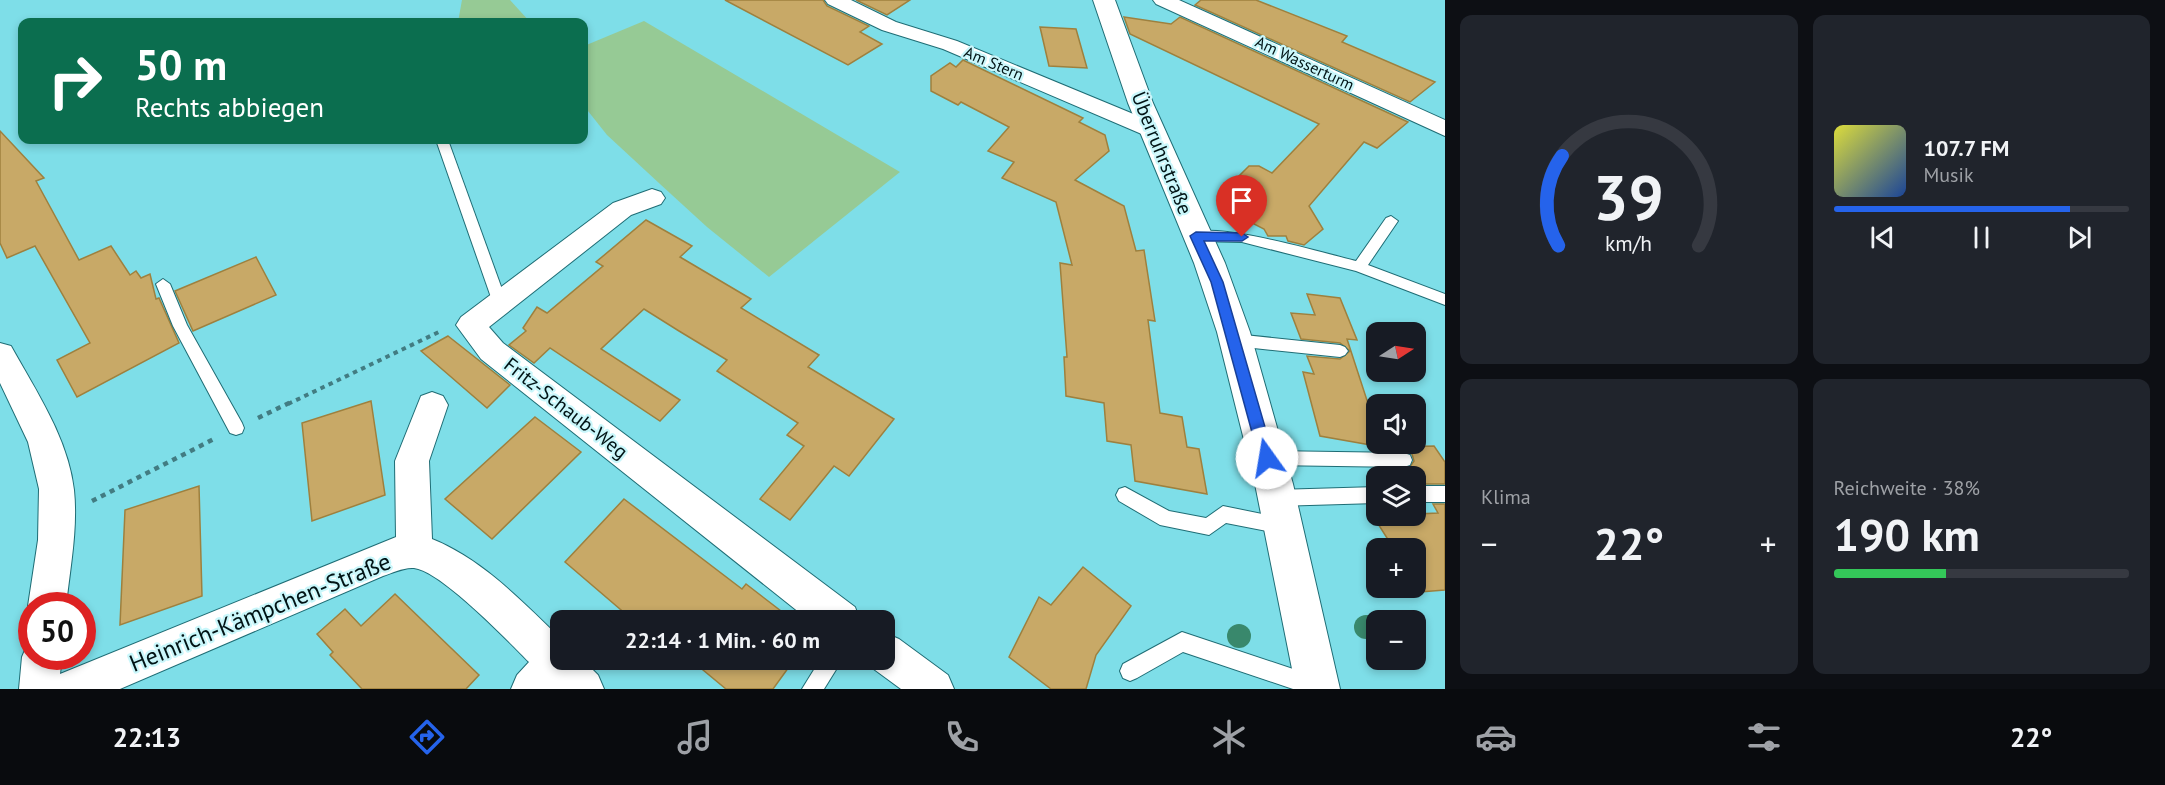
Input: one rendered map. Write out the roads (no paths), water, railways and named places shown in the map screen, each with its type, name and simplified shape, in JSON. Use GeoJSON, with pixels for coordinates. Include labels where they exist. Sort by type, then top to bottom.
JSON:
{"type":"FeatureCollection","features":[{"type":"Feature","properties":{"kind":"main road","name":"Überruhrstraße"},"geometry":{"type":"LineString","coordinates":[[1104,0],[1119,47],[1152,130],[1217,282],[1267,458],[1318,688]]}},
{"type":"Feature","properties":{"kind":"street","name":"Am Stern"},"geometry":{"type":"LineString","coordinates":[[835,0],[889,26],[950,45],[1152,130]]}},
{"type":"Feature","properties":{"kind":"street","name":"Am Wasserturm"},"geometry":{"type":"LineString","coordinates":[[1163,0],[1445,129]]}},
{"type":"Feature","properties":{"kind":"street","name":"Fritz-Schaub-Weg"},"geometry":{"type":"LineString","coordinates":[[652,198],[622,209],[471,325],[492,351],[827,610]]}},
{"type":"Feature","properties":{"kind":"street"},"geometry":{"type":"LineString","coordinates":[[0,355],[40,433],[54,473],[56,518],[49,592]]}},
{"type":"Feature","properties":{"kind":"street","name":"Heinrich-Kämpchen-Straße"},"geometry":{"type":"LineString","coordinates":[[414,551],[412,461],[432,405]]}},
{"type":"Feature","properties":{"kind":"street","name":"Heinrich-Kämpchen-Straße"},"geometry":{"type":"LineString","coordinates":[[73,689],[379,560],[414,551],[432,556],[451,568],[496,606],[543,675],[584,689]]}},
{"type":"Feature","properties":{"kind":"street"},"geometry":{"type":"LineString","coordinates":[[895,660],[934,689]]}},
{"type":"Feature","properties":{"kind":"street"},"geometry":{"type":"LineString","coordinates":[[39,689],[41,670]]}},
{"type":"Feature","properties":{"kind":"lane"},"geometry":{"type":"LineString","coordinates":[[443,144],[500,303]]}},
{"type":"Feature","properties":{"kind":"lane"},"geometry":{"type":"LineString","coordinates":[[1359,267],[1391,220]]}},
{"type":"Feature","properties":{"kind":"lane"},"geometry":{"type":"LineString","coordinates":[[1196,236],[1242,237],[1359,267],[1445,300]]}},
{"type":"Feature","properties":{"kind":"lane"},"geometry":{"type":"LineString","coordinates":[[163,284],[180,326],[236,428]]}},
{"type":"Feature","properties":{"kind":"lane"},"geometry":{"type":"LineString","coordinates":[[1235,340],[1340,351]]}},
{"type":"Feature","properties":{"kind":"lane"},"geometry":{"type":"LineString","coordinates":[[1267,458],[1404,460]]}},
{"type":"Feature","properties":{"kind":"lane"},"geometry":{"type":"LineString","coordinates":[[1426,494],[1445,494]]}},
{"type":"Feature","properties":{"kind":"lane"},"geometry":{"type":"LineString","coordinates":[[1125,495],[1166,519],[1209,527],[1223,514],[1279,512],[1366,497]]}},
{"type":"Feature","properties":{"kind":"lane"},"geometry":{"type":"LineString","coordinates":[[1130,671],[1182,642],[1318,688]]}},
{"type":"Feature","properties":{"kind":"lane"},"geometry":{"type":"LineString","coordinates":[[812,689],[825,670]]}}]}
